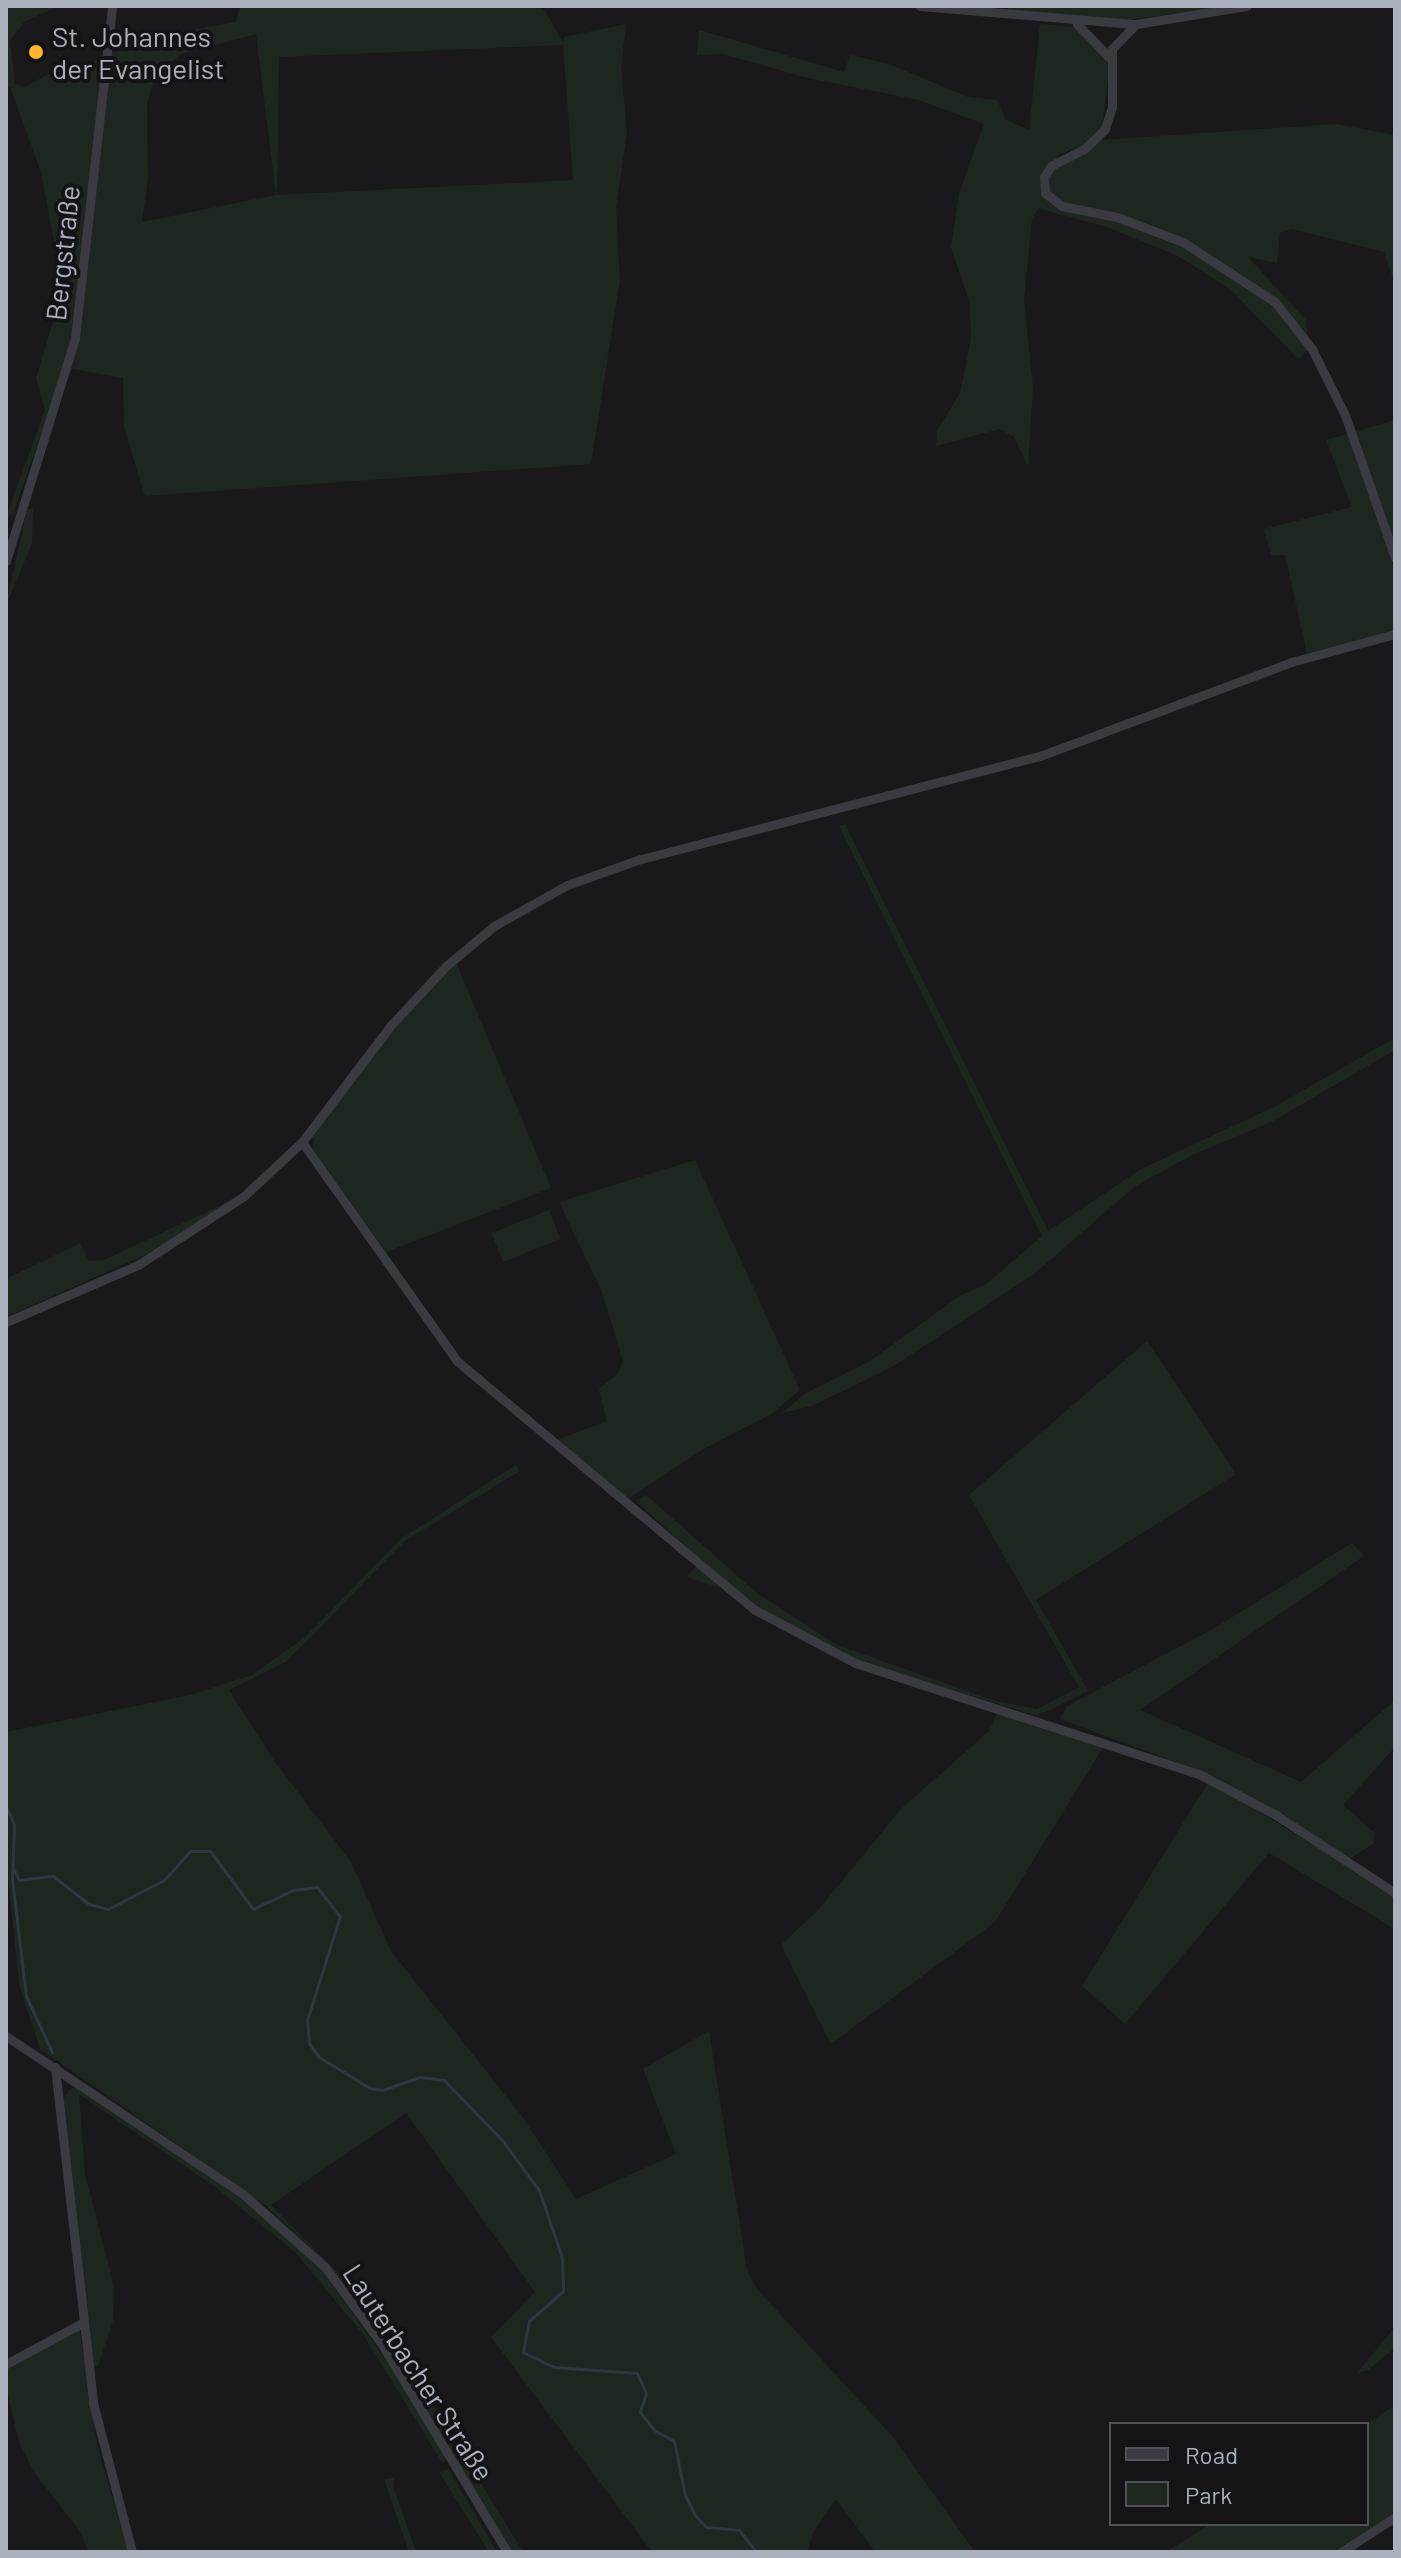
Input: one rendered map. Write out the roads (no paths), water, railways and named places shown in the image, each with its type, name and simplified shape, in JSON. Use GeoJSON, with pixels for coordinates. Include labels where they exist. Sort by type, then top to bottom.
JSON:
{"type":"FeatureCollection","features":[{"type":"Feature","properties":{"kind":"street","name":"Bergstraße"},"geometry":{"type":"LineString","coordinates":[[6,561],[68,367],[80,311],[112,6]]}},
{"type":"Feature","properties":{"kind":"street"},"geometry":{"type":"LineString","coordinates":[[920,6],[1073,22],[1136,24],[1247,6]]}},
{"type":"Feature","properties":{"kind":"street"},"geometry":{"type":"LineString","coordinates":[[1073,22],[1091,33],[1110,58]]}},
{"type":"Feature","properties":{"kind":"street"},"geometry":{"type":"LineString","coordinates":[[1136,24],[1117,39],[1110,58],[1112,107],[1105,129],[1092,144],[1051,166],[1044,177],[1045,193],[1062,206],[1129,221],[1183,242],[1275,302],[1312,349],[1345,415],[1395,558]]}},
{"type":"Feature","properties":{"kind":"street"},"geometry":{"type":"LineString","coordinates":[[6,1322],[176,1245],[244,1196],[302,1142],[391,1025],[469,944],[590,875],[1040,756],[1291,662],[1395,634]]}},
{"type":"Feature","properties":{"kind":"street"},"geometry":{"type":"LineString","coordinates":[[302,1142],[457,1361],[518,1417],[778,1626],[855,1663],[1199,1774],[1276,1815],[1395,1893]]}},
{"type":"Feature","properties":{"kind":"street","name":"Lauterbacher Straße"},"geometry":{"type":"LineString","coordinates":[[6,2036],[243,2194],[325,2267],[375,2333],[507,2552]]}},
{"type":"Feature","properties":{"kind":"street"},"geometry":{"type":"LineString","coordinates":[[55,2067],[82,2323],[102,2448],[132,2552]]}},
{"type":"Feature","properties":{"kind":"street"},"geometry":{"type":"LineString","coordinates":[[6,2364],[82,2323]]}},
{"type":"Feature","properties":{"kind":"street"},"geometry":{"type":"LineString","coordinates":[[1341,2552],[1395,2517]]}},
{"type":"Feature","properties":{"kind":"waterway"},"geometry":{"type":"LineString","coordinates":[[6,1806],[14,1825],[12,1879],[26,1996],[52,2052]]}},
{"type":"Feature","properties":{"kind":"waterway"},"geometry":{"type":"LineString","coordinates":[[13,1868],[19,1880],[53,1876],[89,1904],[108,1909],[164,1880],[190,1851],[210,1851],[253,1909],[293,1890],[317,1887],[340,1916],[307,2020],[309,2043],[319,2057],[370,2088],[382,2090],[420,2077],[444,2080],[502,2140],[539,2190],[562,2258],[563,2291],[529,2321],[523,2352],[554,2367],[637,2373],[646,2393],[640,2412],[654,2430],[674,2441],[685,2495],[695,2515],[706,2527],[739,2530],[756,2552]]}},
{"type":"Feature","properties":{"kind":"place","name":"St. Johannes der Evangelist"},"geometry":{"type":"Point","coordinates":[36,52]}}]}
